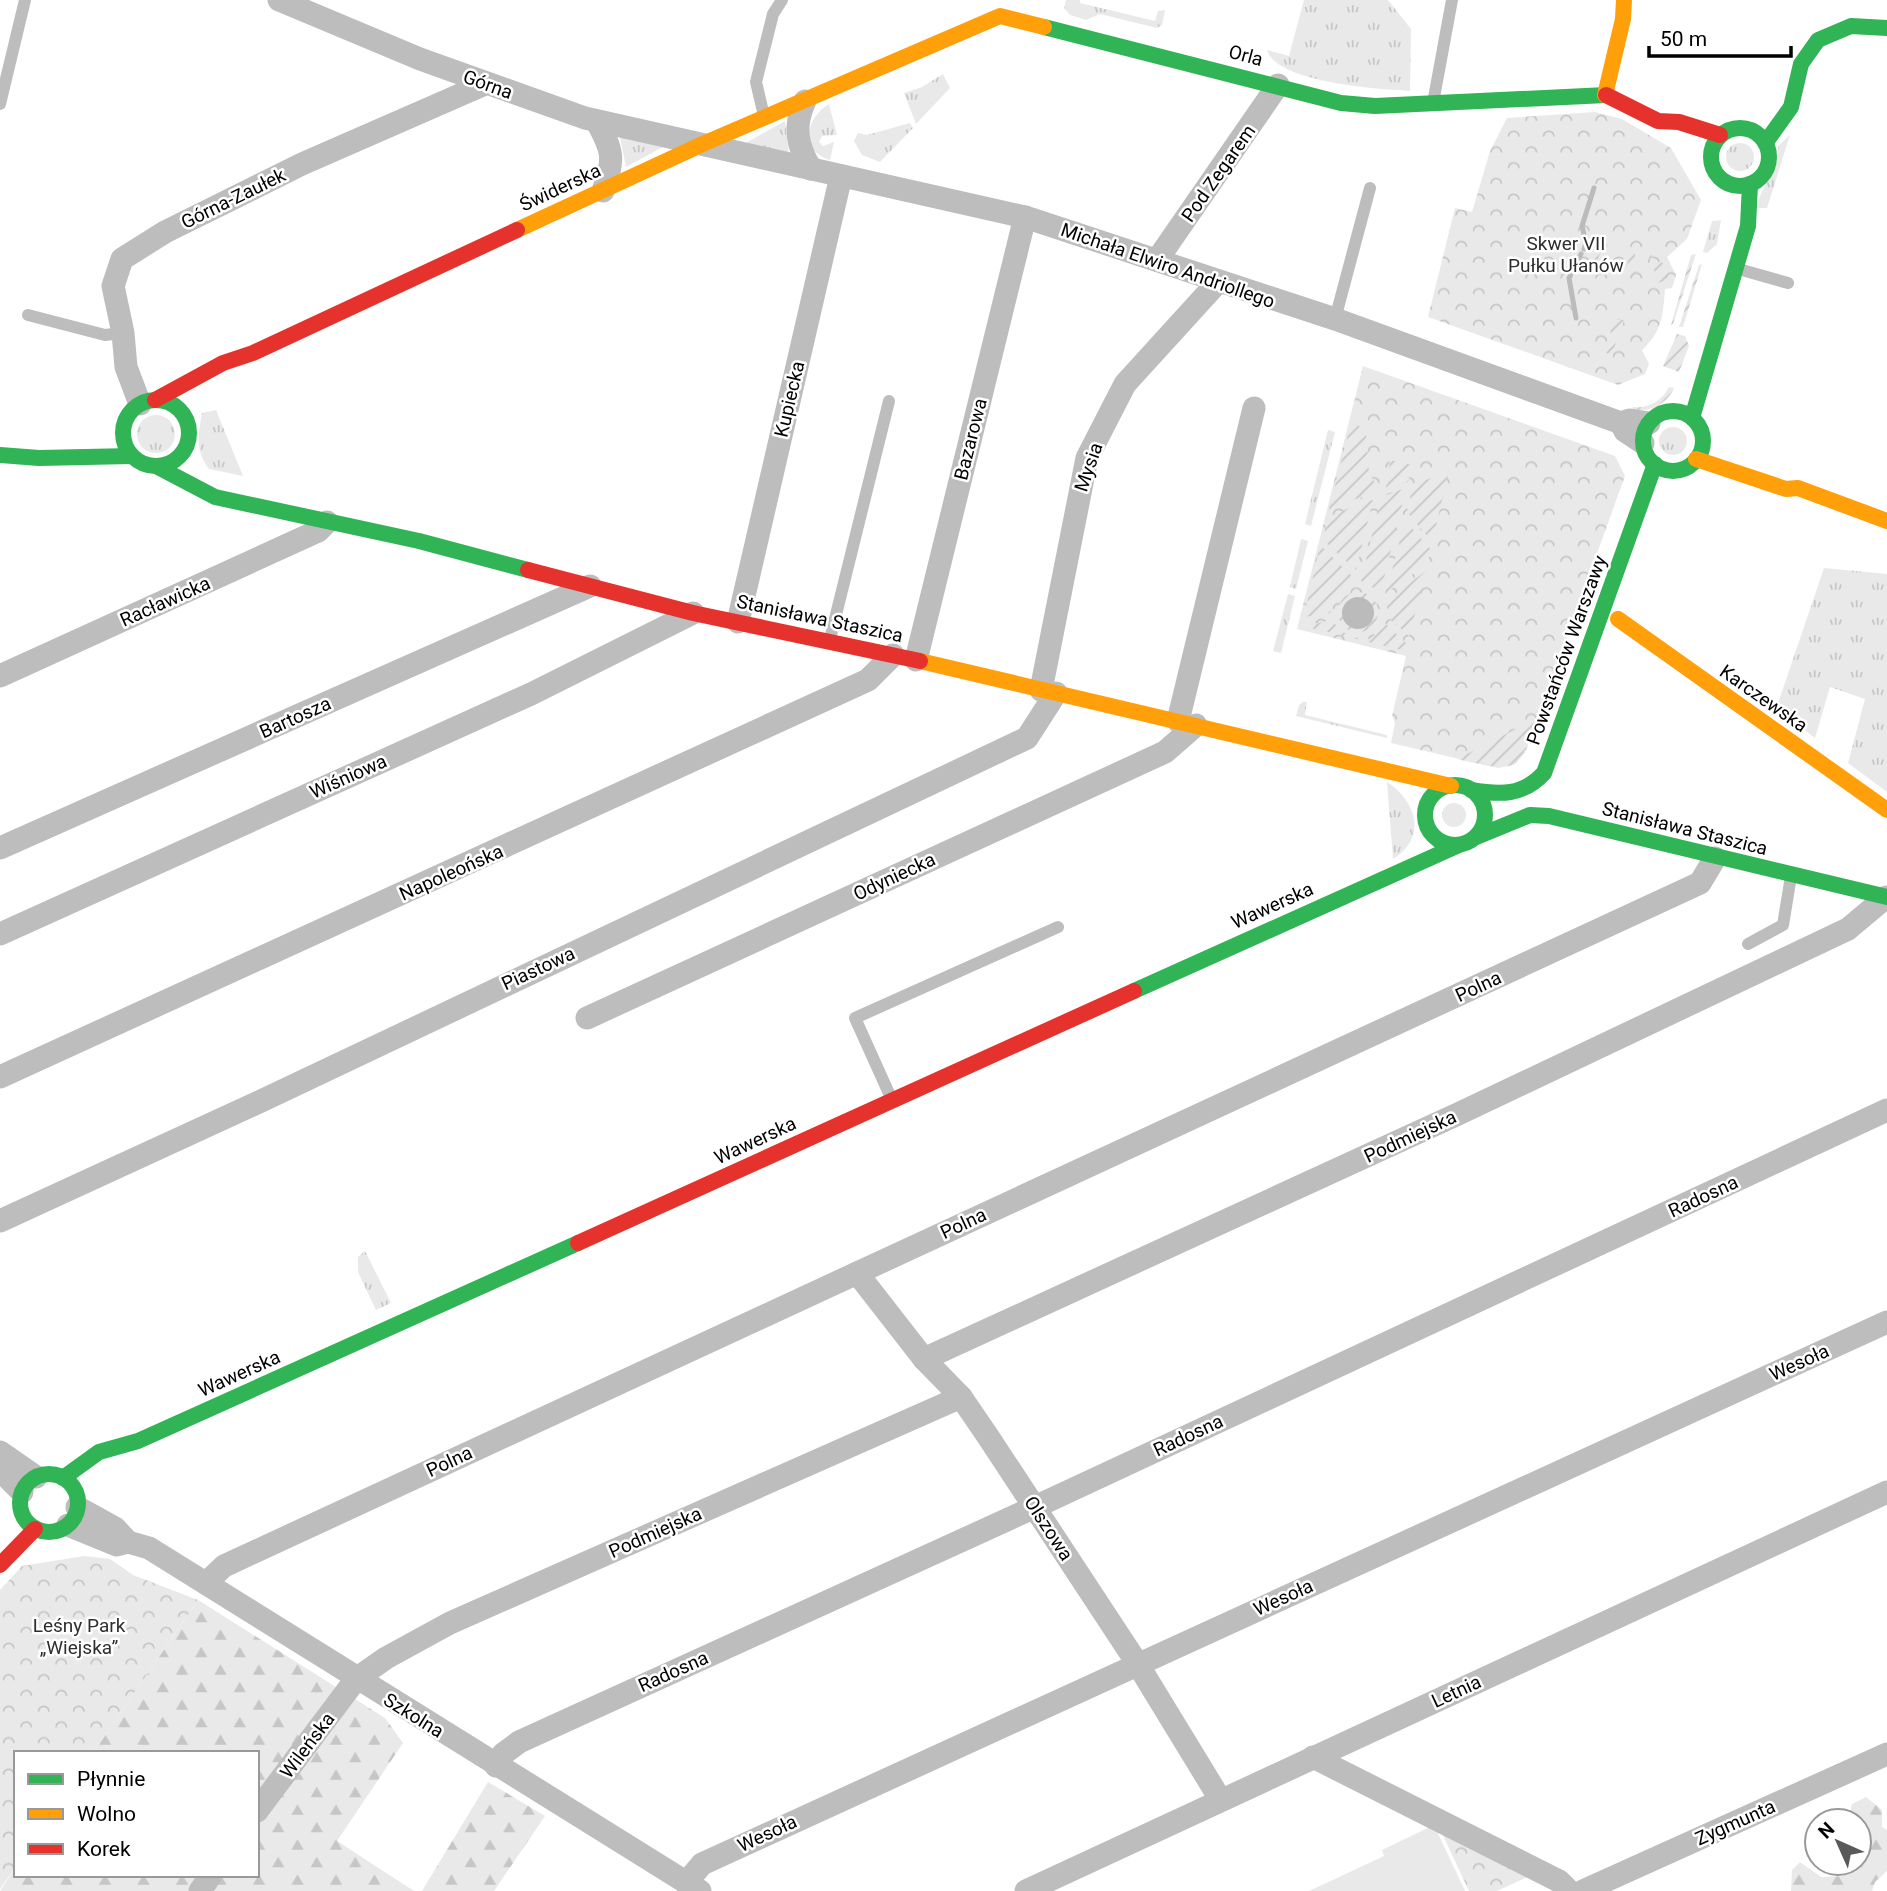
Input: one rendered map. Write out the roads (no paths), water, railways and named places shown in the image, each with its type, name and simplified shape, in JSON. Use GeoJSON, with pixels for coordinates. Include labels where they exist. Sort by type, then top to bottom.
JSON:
{"type":"FeatureCollection","features":[{"type":"Feature","properties":{"kind":"main road"},"geometry":{"type":"LineString","coordinates":[[1605,95],[1623,19],[1624,0]]}},
{"type":"Feature","properties":{"kind":"main road"},"geometry":{"type":"LineString","coordinates":[[1623,19],[1635,0]]}},
{"type":"Feature","properties":{"kind":"main road","name":"Świderska"},"geometry":{"type":"LineString","coordinates":[[148,402],[223,363],[253,353],[705,143],[1000,16]]}},
{"type":"Feature","properties":{"kind":"main road","name":"Orla"},"geometry":{"type":"LineString","coordinates":[[1000,16],[1341,103],[1375,106],[1605,95],[1658,121],[1676,139]]}},
{"type":"Feature","properties":{"kind":"main road"},"geometry":{"type":"LineString","coordinates":[[1766,142],[1794,101],[1795,81],[1803,59],[1825,35],[1851,24],[1868,23],[1887,28]]}},
{"type":"Feature","properties":{"kind":"main road"},"geometry":{"type":"LineString","coordinates":[[1774,101],[1795,81]]}},
{"type":"Feature","properties":{"kind":"main road"},"geometry":{"type":"LineString","coordinates":[[1749,129],[1761,117]]}},
{"type":"Feature","properties":{"kind":"main road","name":"Orla"},"geometry":{"type":"LineString","coordinates":[[1658,121],[1679,122],[1700,131],[1720,135]]}},
{"type":"Feature","properties":{"kind":"main road"},"geometry":{"type":"LineString","coordinates":[[1733,128],[1749,129],[1766,142],[1769,156],[1766,169],[1750,184],[1731,185],[1718,176],[1711,157],[1714,142],[1720,135],[1733,128]]}},
{"type":"Feature","properties":{"kind":"main road"},"geometry":{"type":"LineString","coordinates":[[1692,148],[1711,157]]}},
{"type":"Feature","properties":{"kind":"main road"},"geometry":{"type":"LineString","coordinates":[[1692,418],[1748,226],[1750,184]]}},
{"type":"Feature","properties":{"kind":"main road"},"geometry":{"type":"LineString","coordinates":[[1694,354],[1728,242],[1731,185]]}},
{"type":"Feature","properties":{"kind":"main road","name":"Świderska"},"geometry":{"type":"LineString","coordinates":[[211,388],[226,379],[253,353]]}},
{"type":"Feature","properties":{"kind":"main road"},"geometry":{"type":"LineString","coordinates":[[188,442],[176,460],[156,466],[142,464],[132,456],[124,441],[127,416],[148,402],[174,405],[190,414],[188,442],[192,459]]}},
{"type":"Feature","properties":{"kind":"main road"},"geometry":{"type":"LineString","coordinates":[[1676,404],[1692,418],[1700,428],[1702,441],[1696,459],[1686,467],[1674,470],[1655,464],[1646,455],[1646,433],[1660,414],[1676,404]]}},
{"type":"Feature","properties":{"kind":"main road"},"geometry":{"type":"LineString","coordinates":[[0,455],[100,439],[124,425]]}},
{"type":"Feature","properties":{"kind":"main road"},"geometry":{"type":"LineString","coordinates":[[0,438],[39,450],[132,456]]}},
{"type":"Feature","properties":{"kind":"main road"},"geometry":{"type":"LineString","coordinates":[[1702,441],[1721,449]]}},
{"type":"Feature","properties":{"kind":"main road"},"geometry":{"type":"LineString","coordinates":[[1742,457],[1790,478],[1798,488]]}},
{"type":"Feature","properties":{"kind":"main road"},"geometry":{"type":"LineString","coordinates":[[1696,459],[1786,489],[1798,488],[1887,521]]}},
{"type":"Feature","properties":{"kind":"main road","name":"Powstańców Warszawy"},"geometry":{"type":"LineString","coordinates":[[1471,790],[1516,794],[1534,786],[1544,773],[1655,464]]}},
{"type":"Feature","properties":{"kind":"main road","name":"Stanisława Staszica"},"geometry":{"type":"LineString","coordinates":[[156,466],[178,475],[206,494],[419,541],[693,613],[916,660],[1451,786]]}},
{"type":"Feature","properties":{"kind":"main road"},"geometry":{"type":"LineString","coordinates":[[1665,489],[1674,470]]}},
{"type":"Feature","properties":{"kind":"main road","name":"Stanisława Staszica"},"geometry":{"type":"LineString","coordinates":[[209,476],[246,503]]}},
{"type":"Feature","properties":{"kind":"main road","name":"Karczewska"},"geometry":{"type":"LineString","coordinates":[[1618,618],[1887,810]]}},
{"type":"Feature","properties":{"kind":"main road"},"geometry":{"type":"LineString","coordinates":[[1387,771],[1410,792],[1425,812]]}},
{"type":"Feature","properties":{"kind":"main road"},"geometry":{"type":"LineString","coordinates":[[1451,786],[1471,790],[1483,804],[1485,812],[1484,821],[1476,837],[1459,845],[1422,839],[1425,812],[1434,794],[1451,786]]}},
{"type":"Feature","properties":{"kind":"main road"},"geometry":{"type":"LineString","coordinates":[[1530,815],[1549,800]]}},
{"type":"Feature","properties":{"kind":"main road","name":"Stanisława Staszica"},"geometry":{"type":"LineString","coordinates":[[1476,837],[1530,815],[1566,819],[1715,858],[1887,897]]}},
{"type":"Feature","properties":{"kind":"main road","name":"Wawerska"},"geometry":{"type":"LineString","coordinates":[[1391,877],[1422,839]]}},
{"type":"Feature","properties":{"kind":"main road","name":"Wawerska"},"geometry":{"type":"LineString","coordinates":[[71,1500],[92,1456],[138,1441],[1459,845]]}},
{"type":"Feature","properties":{"kind":"main road"},"geometry":{"type":"LineString","coordinates":[[8,1531],[26,1495],[50,1474],[71,1500],[53,1532],[35,1529]]}},
{"type":"Feature","properties":{"kind":"main road"},"geometry":{"type":"LineString","coordinates":[[26,1495],[35,1529]]}},
{"type":"Feature","properties":{"kind":"main road"},"geometry":{"type":"LineString","coordinates":[[0,1565],[35,1529]]}},
{"type":"Feature","properties":{"kind":"street","name":"Górna"},"geometry":{"type":"LineString","coordinates":[[293,3],[485,84],[597,122],[705,143]]}},
{"type":"Feature","properties":{"kind":"street","name":"Górna-Zaułek"},"geometry":{"type":"LineString","coordinates":[[148,402],[126,368],[123,333],[113,286],[122,260],[165,232],[302,164],[485,84]]}},
{"type":"Feature","properties":{"kind":"street","name":"Pod Zegarem"},"geometry":{"type":"LineString","coordinates":[[1157,260],[1278,85]]}},
{"type":"Feature","properties":{"kind":"street"},"geometry":{"type":"LineString","coordinates":[[805,101],[799,114],[797,140],[811,169]]}},
{"type":"Feature","properties":{"kind":"street"},"geometry":{"type":"LineString","coordinates":[[597,122],[610,145],[612,165],[603,191]]}},
{"type":"Feature","properties":{"kind":"street","name":"Michała Elwiro Andriollego"},"geometry":{"type":"LineString","coordinates":[[705,143],[1025,217],[1157,260],[1217,283],[1335,319],[1621,423],[1630,419],[1646,433]]}},
{"type":"Feature","properties":{"kind":"street","name":"Kupiecka"},"geometry":{"type":"LineString","coordinates":[[738,622],[841,176]]}},
{"type":"Feature","properties":{"kind":"street","name":"Bazarowa"},"geometry":{"type":"LineString","coordinates":[[916,660],[1025,217]]}},
{"type":"Feature","properties":{"kind":"street","name":"Mysia"},"geometry":{"type":"LineString","coordinates":[[1049,691],[1087,458],[1125,384],[1217,283]]}},
{"type":"Feature","properties":{"kind":"street"},"geometry":{"type":"LineString","coordinates":[[1187,723],[1254,408]]}},
{"type":"Feature","properties":{"kind":"street","name":"Racławicka"},"geometry":{"type":"LineString","coordinates":[[0,676],[318,531],[327,522]]}},
{"type":"Feature","properties":{"kind":"street","name":"Bartosza"},"geometry":{"type":"LineString","coordinates":[[0,848],[590,586]]}},
{"type":"Feature","properties":{"kind":"street","name":"Wiśniowa"},"geometry":{"type":"LineString","coordinates":[[0,934],[531,694],[693,613]]}},
{"type":"Feature","properties":{"kind":"street","name":"Napoleońska"},"geometry":{"type":"LineString","coordinates":[[0,1077],[868,680],[893,655]]}},
{"type":"Feature","properties":{"kind":"street","name":"Piastowa"},"geometry":{"type":"LineString","coordinates":[[0,1221],[259,1102],[1027,738],[1049,691]]}},
{"type":"Feature","properties":{"kind":"street","name":"Odyniecka"},"geometry":{"type":"LineString","coordinates":[[587,1018],[1165,752],[1187,723]]}},
{"type":"Feature","properties":{"kind":"street","name":"Polna"},"geometry":{"type":"LineString","coordinates":[[206,1583],[224,1566],[1700,884],[1715,858]]}},
{"type":"Feature","properties":{"kind":"street","name":"Podmiejska"},"geometry":{"type":"LineString","coordinates":[[924,1359],[1458,1114],[1848,929],[1887,897]]}},
{"type":"Feature","properties":{"kind":"street","name":"Radosna"},"geometry":{"type":"LineString","coordinates":[[496,1766],[503,1754],[519,1742],[1035,1507],[1887,1111]]}},
{"type":"Feature","properties":{"kind":"street","name":"Olszowa"},"geometry":{"type":"LineString","coordinates":[[857,1273],[924,1359],[961,1397],[1137,1663],[1220,1799]]}},
{"type":"Feature","properties":{"kind":"street","name":"Wesoła"},"geometry":{"type":"LineString","coordinates":[[693,1887],[702,1864],[1887,1322]]}},
{"type":"Feature","properties":{"kind":"street","name":"Podmiejska"},"geometry":{"type":"LineString","coordinates":[[356,1679],[386,1658],[450,1623],[961,1397]]}},
{"type":"Feature","properties":{"kind":"street"},"geometry":{"type":"LineString","coordinates":[[0,1452],[26,1495]]}},
{"type":"Feature","properties":{"kind":"street"},"geometry":{"type":"LineString","coordinates":[[0,1470],[26,1495]]}},
{"type":"Feature","properties":{"kind":"street","name":"Letnia"},"geometry":{"type":"LineString","coordinates":[[1026,1891],[1887,1492]]}},
{"type":"Feature","properties":{"kind":"street","name":"Szkolna"},"geometry":{"type":"LineString","coordinates":[[71,1500],[117,1545],[128,1542],[149,1548],[693,1887]]}},
{"type":"Feature","properties":{"kind":"street","name":"Wileńska"},"geometry":{"type":"LineString","coordinates":[[259,1808],[356,1679]]}},
{"type":"Feature","properties":{"kind":"street","name":"Zygmunta"},"geometry":{"type":"LineString","coordinates":[[1583,1891],[1887,1754]]}},
{"type":"Feature","properties":{"kind":"street"},"geometry":{"type":"LineString","coordinates":[[1313,1757],[1559,1881],[1569,1891]]}},
{"type":"Feature","properties":{"kind":"lane"},"geometry":{"type":"LineString","coordinates":[[0,104],[25,0]]}},
{"type":"Feature","properties":{"kind":"lane"},"geometry":{"type":"LineString","coordinates":[[765,118],[756,82],[773,14],[782,0]]}},
{"type":"Feature","properties":{"kind":"lane"},"geometry":{"type":"LineString","coordinates":[[993,0],[1000,16]]}},
{"type":"Feature","properties":{"kind":"lane"},"geometry":{"type":"LineString","coordinates":[[1433,103],[1452,0]]}},
{"type":"Feature","properties":{"kind":"lane"},"geometry":{"type":"LineString","coordinates":[[1335,319],[1370,188]]}},
{"type":"Feature","properties":{"kind":"lane"},"geometry":{"type":"LineString","coordinates":[[1735,267],[1788,283]]}},
{"type":"Feature","properties":{"kind":"lane"},"geometry":{"type":"LineString","coordinates":[[28,315],[105,335],[123,333]]}},
{"type":"Feature","properties":{"kind":"lane"},"geometry":{"type":"LineString","coordinates":[[830,643],[889,401]]}},
{"type":"Feature","properties":{"kind":"lane"},"geometry":{"type":"LineString","coordinates":[[1748,944],[1783,925],[1791,875]]}},
{"type":"Feature","properties":{"kind":"lane"},"geometry":{"type":"LineString","coordinates":[[892,1100],[855,1018],[1058,927]]}},
{"type":"Feature","properties":{"kind":"waterway"},"geometry":{"type":"LineString","coordinates":[[1584,249],[1586,243],[1582,226],[1594,188]]}},
{"type":"Feature","properties":{"kind":"waterway"},"geometry":{"type":"LineString","coordinates":[[1576,318],[1569,278],[1581,254]]}},
{"type":"Feature","properties":{"kind":"park label","name":"Skwer VII Pułku Ułanów"},"geometry":{"type":"Point","coordinates":[1566,254]}},
{"type":"Feature","properties":{"kind":"park label","name":"Leśny Park „Wiejska”"},"geometry":{"type":"Point","coordinates":[79,1636]}}]}
